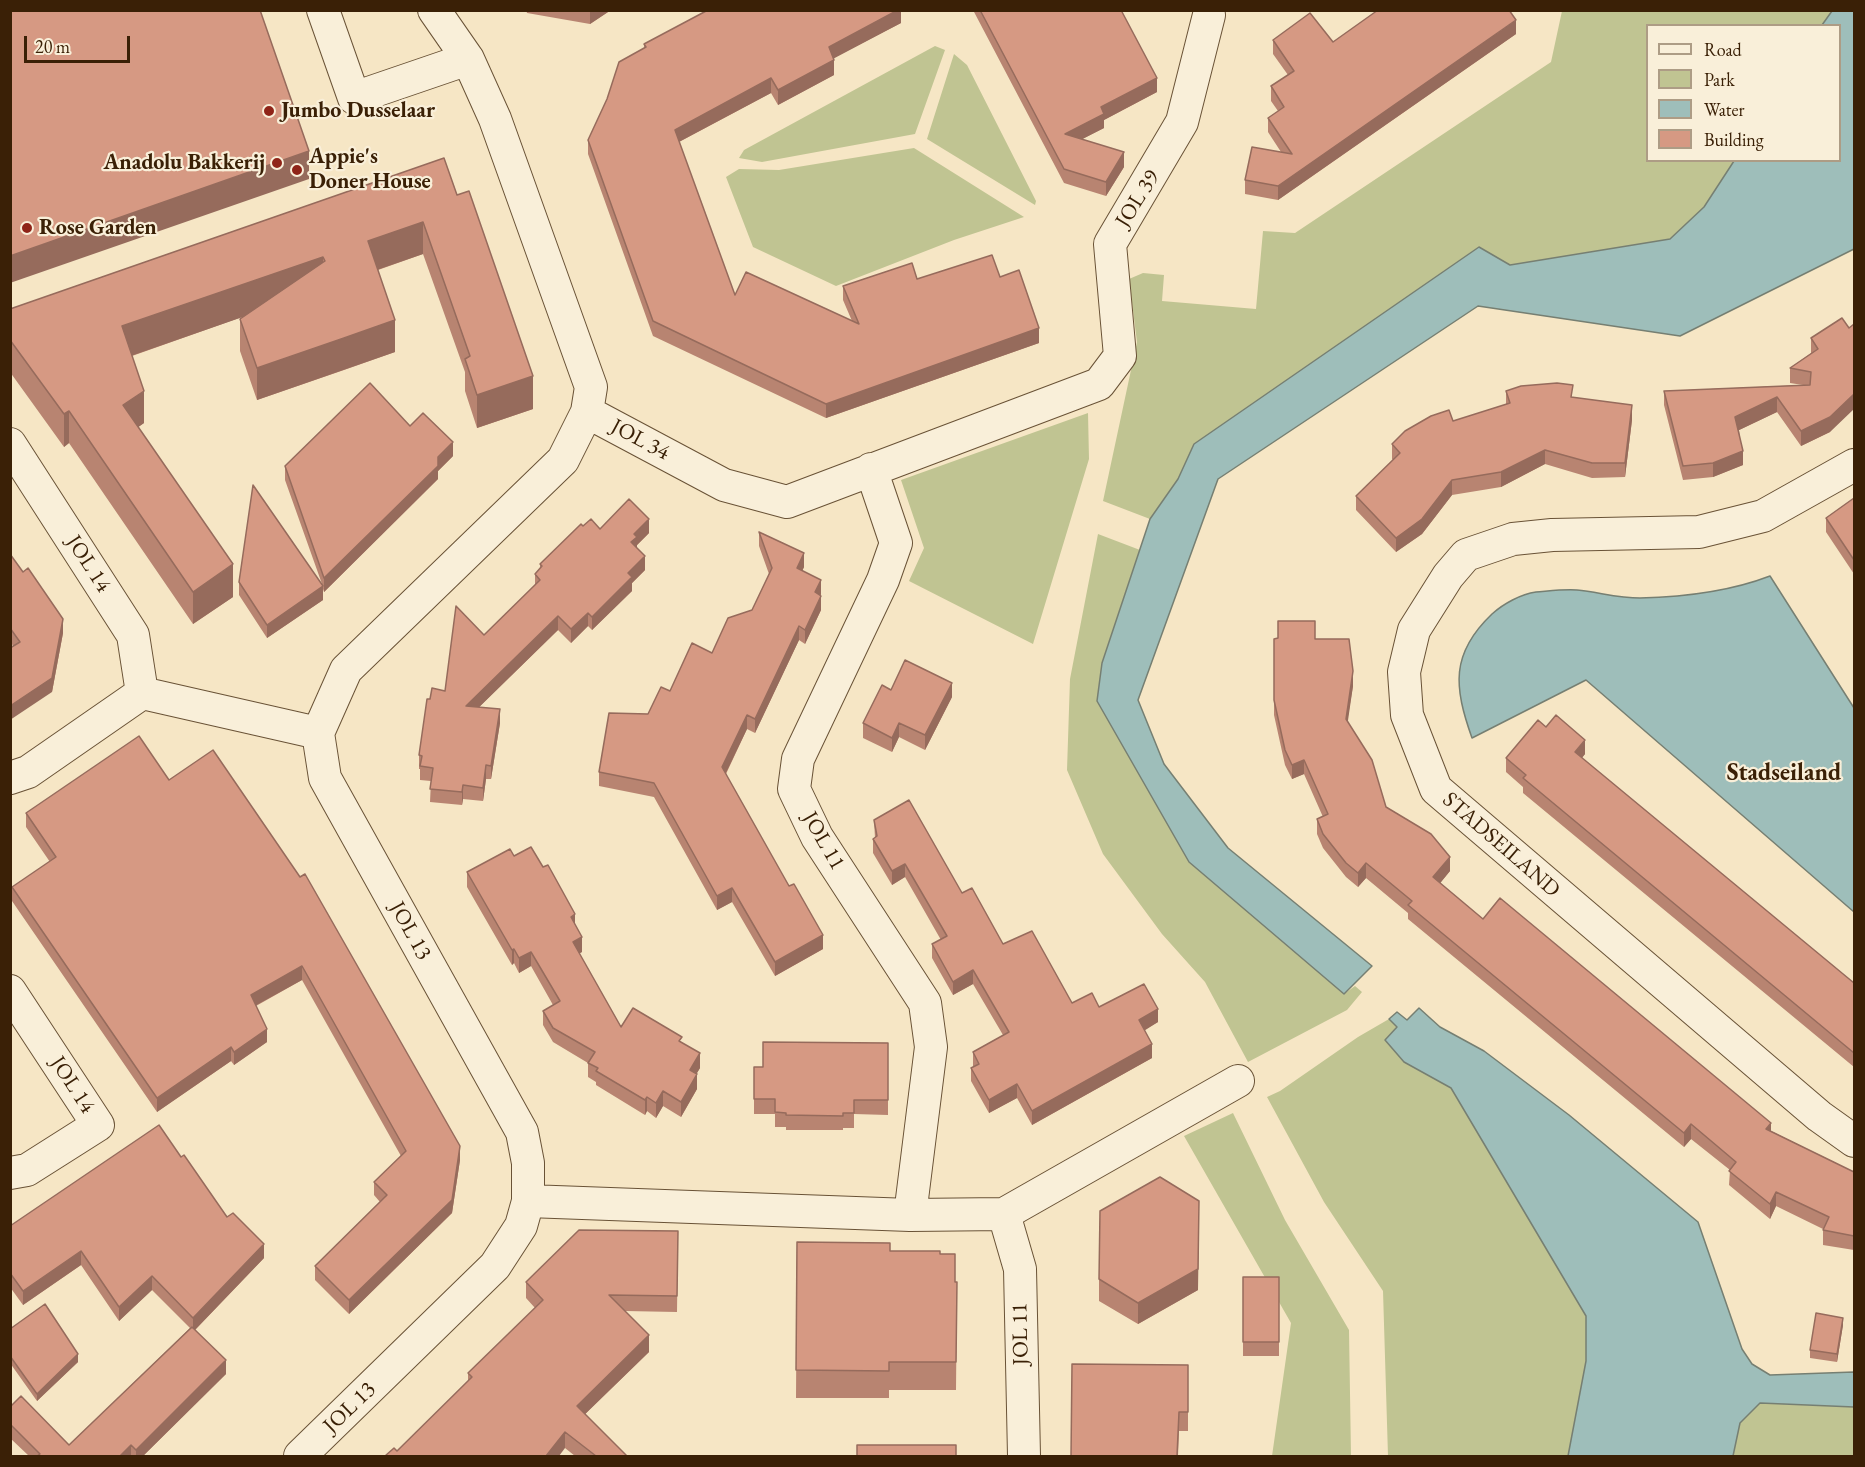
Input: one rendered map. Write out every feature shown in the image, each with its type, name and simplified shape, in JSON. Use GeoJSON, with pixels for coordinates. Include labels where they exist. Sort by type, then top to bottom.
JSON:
{"type":"FeatureCollection","features":[{"type":"Feature","properties":{"kind":"street"},"geometry":{"type":"LineString","coordinates":[[323,10],[354,98],[468,59]]}},
{"type":"Feature","properties":{"kind":"street","name":"JOL 34"},"geometry":{"type":"LineString","coordinates":[[434,10],[468,59],[495,119],[585,367],[591,387],[587,412],[724,485],[787,502],[1099,384]]}},
{"type":"Feature","properties":{"kind":"street","name":"JOL 39"},"geometry":{"type":"LineString","coordinates":[[1099,384],[1120,356],[1110,243],[1182,123],[1209,15]]}},
{"type":"Feature","properties":{"kind":"street"},"geometry":{"type":"LineString","coordinates":[[10,778],[28,772],[142,693],[318,733],[346,670],[563,460],[587,412]]}},
{"type":"Feature","properties":{"kind":"street","name":"JOL 14"},"geometry":{"type":"LineString","coordinates":[[10,444],[133,635],[142,693]]}},
{"type":"Feature","properties":{"kind":"street","name":"STADSEILAND"},"geometry":{"type":"LineString","coordinates":[[1854,465],[1763,516],[1699,532],[1523,538],[1466,555],[1448,576],[1414,630],[1404,672],[1407,715],[1436,789],[1819,1116],[1854,1141]]}},
{"type":"Feature","properties":{"kind":"street","name":"JOL 11"},"geometry":{"type":"LineString","coordinates":[[872,469],[896,543],[884,580],[798,759],[794,789],[817,837],[925,1003],[931,1047],[910,1215]]}},
{"type":"Feature","properties":{"kind":"street","name":"JOL 13"},"geometry":{"type":"LineString","coordinates":[[300,1456],[495,1266],[521,1226],[528,1201],[528,1163],[522,1132],[325,778],[318,733]]}},
{"type":"Feature","properties":{"kind":"street","name":"JOL 14"},"geometry":{"type":"LineString","coordinates":[[10,992],[98,1125],[27,1170],[10,1173]]}},
{"type":"Feature","properties":{"kind":"street"},"geometry":{"type":"LineString","coordinates":[[528,1201],[910,1215],[1004,1214],[1238,1081]]}},
{"type":"Feature","properties":{"kind":"street","name":"JOL 11"},"geometry":{"type":"LineString","coordinates":[[1004,1214],[1020,1269],[1024,1456]]}},
{"type":"Feature","properties":{"kind":"green space"},"geometry":{"type":"Polygon","coordinates":[[[1562,11],[1832,11],[1823,24],[1646,24],[1646,162],[1733,162],[1704,207],[1670,239],[1510,265],[1194,444],[1178,479],[1150,519],[1103,501],[1137,342],[1129,279],[1143,273],[1164,275],[1162,301],[1256,309],[1263,231],[1295,233],[1551,62],[1562,11]]]}},
{"type":"Feature","properties":{"kind":"green space"},"geometry":{"type":"Polygon","coordinates":[[[935,46],[945,50],[915,134],[762,162],[739,158],[744,150],[935,46]]]}},
{"type":"Feature","properties":{"kind":"green space"},"geometry":{"type":"Polygon","coordinates":[[[954,54],[967,65],[1036,201],[1035,205],[927,139],[954,54]]]}},
{"type":"Feature","properties":{"kind":"green space"},"geometry":{"type":"Polygon","coordinates":[[[914,148],[1024,217],[954,240],[836,286],[753,247],[726,177],[739,169],[779,170],[914,148]]]}},
{"type":"Feature","properties":{"kind":"green space"},"geometry":{"type":"Polygon","coordinates":[[[1088,413],[1089,459],[1033,644],[909,581],[924,548],[901,480],[1088,413]]]}},
{"type":"Feature","properties":{"kind":"green space"},"geometry":{"type":"Polygon","coordinates":[[[1098,534],[1140,550],[1102,663],[1097,701],[1344,994],[1355,986],[1362,992],[1347,1010],[1248,1062],[1205,982],[1162,934],[1103,854],[1067,770],[1070,679],[1098,534]]]}},
{"type":"Feature","properties":{"kind":"green space"},"geometry":{"type":"Polygon","coordinates":[[[1389,1019],[1397,1027],[1385,1040],[1404,1062],[1451,1088],[1586,1316],[1586,1361],[1568,1456],[1388,1456],[1383,1291],[1324,1202],[1267,1097],[1280,1091],[1358,1037],[1389,1019]]]}},
{"type":"Feature","properties":{"kind":"green space"},"geometry":{"type":"Polygon","coordinates":[[[1233,1113],[1285,1220],[1349,1330],[1351,1456],[1272,1456],[1291,1323],[1184,1136],[1233,1113]]]}},
{"type":"Feature","properties":{"kind":"green space"},"geometry":{"type":"Polygon","coordinates":[[[1760,1403],[1854,1407],[1854,1456],[1733,1456],[1740,1423],[1760,1403]]]}},
{"type":"Feature","properties":{"kind":"water"},"geometry":{"type":"Polygon","coordinates":[[[1832,11],[1854,11],[1854,249],[1680,336],[1478,306],[1218,479],[1138,700],[1164,764],[1228,848],[1372,966],[1344,994],[1189,862],[1097,701],[1102,663],[1150,519],[1178,479],[1194,444],[1479,247],[1510,265],[1670,239],[1704,207],[1733,162],[1841,162],[1841,24],[1823,24],[1832,11]]]}},
{"type":"Feature","properties":{"kind":"water"},"geometry":{"type":"Polygon","coordinates":[[[1770,576],[1854,708],[1854,912],[1586,680],[1472,738],[1466,720],[1459,687],[1462,657],[1478,629],[1492,614],[1518,597],[1536,592],[1567,590],[1632,598],[1673,596],[1723,589],[1770,576]]]}},
{"type":"Feature","properties":{"kind":"water"},"geometry":{"type":"Polygon","coordinates":[[[1419,1008],[1440,1027],[1484,1051],[1569,1115],[1698,1222],[1742,1349],[1752,1364],[1770,1375],[1854,1372],[1854,1407],[1760,1403],[1740,1423],[1733,1456],[1568,1456],[1586,1361],[1586,1316],[1451,1088],[1404,1062],[1385,1040],[1397,1027],[1389,1019],[1397,1012],[1407,1020],[1419,1008]]]}},
{"type":"Feature","properties":{"kind":"building"},"geometry":{"type":"Polygon","coordinates":[[[10,10],[260,10],[309,151],[10,256],[10,10]]]}},
{"type":"Feature","properties":{"kind":"building"},"geometry":{"type":"Polygon","coordinates":[[[708,10],[898,10],[829,47],[834,60],[778,90],[771,78],[675,130],[735,295],[746,272],[859,324],[843,286],[912,263],[917,279],[992,255],[1000,277],[1019,270],[1039,328],[826,404],[653,321],[588,140],[607,99],[619,62],[646,47],[644,44],[708,10]]]}},
{"type":"Feature","properties":{"kind":"building"},"geometry":{"type":"Polygon","coordinates":[[[980,10],[1121,10],[1157,78],[1101,107],[1104,114],[1065,134],[1124,152],[1106,182],[1064,169],[980,10]]]}},
{"type":"Feature","properties":{"kind":"building"},"geometry":{"type":"Polygon","coordinates":[[[1378,10],[1509,10],[1516,20],[1278,186],[1245,180],[1252,147],[1292,154],[1268,118],[1284,107],[1271,86],[1294,71],[1273,40],[1310,13],[1333,42],[1378,10]]]}},
{"type":"Feature","properties":{"kind":"building"},"geometry":{"type":"Polygon","coordinates":[[[444,158],[457,195],[469,191],[533,376],[477,395],[465,359],[470,356],[423,222],[368,241],[395,320],[344,338],[257,368],[240,319],[325,261],[323,257],[122,326],[144,391],[123,405],[233,564],[193,592],[69,411],[64,414],[10,340],[10,309],[444,158]]]}},
{"type":"Feature","properties":{"kind":"building"},"geometry":{"type":"Polygon","coordinates":[[[1842,318],[1849,328],[1854,324],[1854,394],[1830,417],[1801,431],[1777,397],[1735,417],[1743,451],[1713,463],[1683,466],[1664,391],[1810,385],[1811,372],[1790,368],[1818,349],[1811,338],[1842,318]]]}},
{"type":"Feature","properties":{"kind":"building"},"geometry":{"type":"Polygon","coordinates":[[[370,383],[410,426],[423,413],[453,442],[438,457],[438,466],[324,578],[285,466],[370,383]]]}},
{"type":"Feature","properties":{"kind":"building"},"geometry":{"type":"Polygon","coordinates":[[[1557,383],[1573,385],[1571,397],[1632,405],[1625,463],[1592,463],[1545,450],[1501,472],[1452,480],[1422,519],[1396,538],[1356,496],[1400,453],[1392,444],[1405,431],[1431,416],[1449,410],[1453,421],[1510,403],[1506,391],[1521,386],[1557,383]]]}},
{"type":"Feature","properties":{"kind":"building"},"geometry":{"type":"Polygon","coordinates":[[[253,485],[323,586],[267,625],[239,582],[253,485]]]}},
{"type":"Feature","properties":{"kind":"building"},"geometry":{"type":"Polygon","coordinates":[[[1854,498],[1854,560],[1826,518],[1854,498]]]}},
{"type":"Feature","properties":{"kind":"building"},"geometry":{"type":"Polygon","coordinates":[[[629,499],[649,519],[634,534],[637,537],[631,542],[645,556],[628,573],[632,577],[592,617],[588,613],[571,629],[558,616],[466,706],[500,709],[491,766],[486,765],[483,788],[463,785],[462,792],[430,789],[433,768],[420,766],[422,756],[419,755],[427,699],[430,699],[432,688],[445,691],[456,606],[484,635],[540,580],[535,574],[542,566],[540,564],[581,524],[583,526],[591,519],[600,529],[629,499]]]}},
{"type":"Feature","properties":{"kind":"building"},"geometry":{"type":"Polygon","coordinates":[[[759,532],[804,553],[797,568],[821,580],[815,592],[821,596],[805,630],[799,626],[755,719],[747,715],[722,767],[789,886],[794,884],[823,935],[775,962],[732,888],[717,896],[654,783],[599,772],[609,713],[648,714],[661,687],[670,691],[692,643],[712,653],[728,618],[752,610],[772,568],[759,532]]]}},
{"type":"Feature","properties":{"kind":"building"},"geometry":{"type":"Polygon","coordinates":[[[10,554],[23,572],[28,568],[63,619],[52,678],[10,706],[10,648],[20,642],[10,628],[10,554]]]}},
{"type":"Feature","properties":{"kind":"building"},"geometry":{"type":"Polygon","coordinates":[[[1278,621],[1315,621],[1315,639],[1349,639],[1353,671],[1346,719],[1372,760],[1386,807],[1431,834],[1450,857],[1433,877],[1483,919],[1500,898],[1771,1123],[1766,1129],[1854,1172],[1854,1236],[1823,1230],[1829,1217],[1776,1192],[1770,1204],[1729,1171],[1736,1162],[1691,1124],[1684,1133],[1408,905],[1412,901],[1366,863],[1358,873],[1346,863],[1323,834],[1317,819],[1328,814],[1304,760],[1292,765],[1285,750],[1274,700],[1274,639],[1278,638],[1278,621]]]}},
{"type":"Feature","properties":{"kind":"building"},"geometry":{"type":"Polygon","coordinates":[[[905,660],[952,683],[925,735],[899,723],[892,738],[863,723],[882,685],[891,690],[905,660]]]}},
{"type":"Feature","properties":{"kind":"building"},"geometry":{"type":"Polygon","coordinates":[[[1556,715],[1585,740],[1575,752],[1854,983],[1854,1053],[1523,778],[1526,775],[1506,758],[1538,720],[1546,727],[1556,715]]]}},
{"type":"Feature","properties":{"kind":"building"},"geometry":{"type":"Polygon","coordinates":[[[139,736],[169,780],[213,750],[300,877],[305,874],[460,1146],[452,1200],[349,1300],[315,1266],[387,1195],[374,1182],[406,1151],[302,966],[251,995],[267,1029],[234,1052],[231,1047],[157,1098],[12,887],[56,857],[26,813],[139,736]]]}},
{"type":"Feature","properties":{"kind":"building"},"geometry":{"type":"Polygon","coordinates":[[[909,800],[962,893],[972,888],[1003,944],[1032,931],[1072,1003],[1092,993],[1099,1007],[1144,984],[1158,1009],[1139,1020],[1152,1044],[1032,1111],[1017,1084],[989,1100],[971,1068],[979,1064],[973,1052],[1009,1032],[973,970],[953,982],[932,944],[947,936],[905,864],[892,871],[873,839],[877,836],[874,820],[909,800]]]}},
{"type":"Feature","properties":{"kind":"building"},"geometry":{"type":"Polygon","coordinates":[[[531,847],[543,867],[548,865],[575,914],[571,917],[582,937],[573,942],[621,1027],[633,1008],[682,1037],[679,1041],[700,1053],[690,1070],[697,1074],[681,1102],[663,1091],[656,1103],[647,1097],[645,1100],[596,1071],[598,1068],[588,1063],[595,1052],[553,1028],[543,1011],[560,1001],[531,952],[519,958],[514,949],[512,950],[467,872],[510,849],[514,856],[531,847]]]}},
{"type":"Feature","properties":{"kind":"building"},"geometry":{"type":"Polygon","coordinates":[[[763,1042],[888,1043],[888,1100],[854,1100],[854,1113],[843,1113],[843,1116],[786,1115],[786,1113],[775,1112],[775,1099],[754,1099],[754,1067],[763,1067],[763,1042]]]}},
{"type":"Feature","properties":{"kind":"building"},"geometry":{"type":"Polygon","coordinates":[[[159,1125],[181,1157],[184,1155],[227,1217],[233,1213],[264,1244],[193,1318],[152,1276],[119,1307],[81,1251],[23,1291],[10,1273],[10,1226],[159,1125]]]}},
{"type":"Feature","properties":{"kind":"building"},"geometry":{"type":"Polygon","coordinates":[[[1160,1177],[1199,1201],[1198,1269],[1138,1303],[1099,1279],[1100,1211],[1160,1177]]]}},
{"type":"Feature","properties":{"kind":"building"},"geometry":{"type":"Polygon","coordinates":[[[579,1230],[678,1231],[677,1296],[609,1295],[649,1335],[577,1406],[627,1456],[596,1456],[565,1432],[546,1456],[385,1456],[394,1448],[397,1451],[472,1377],[468,1373],[543,1300],[526,1282],[579,1230]]]}},
{"type":"Feature","properties":{"kind":"building"},"geometry":{"type":"Polygon","coordinates":[[[797,1242],[890,1243],[890,1251],[940,1251],[940,1254],[955,1254],[956,1362],[889,1362],[889,1371],[796,1370],[797,1242]]]}},
{"type":"Feature","properties":{"kind":"building"},"geometry":{"type":"Polygon","coordinates":[[[1243,1277],[1279,1277],[1279,1342],[1243,1342],[1243,1277]]]}},
{"type":"Feature","properties":{"kind":"building"},"geometry":{"type":"Polygon","coordinates":[[[45,1304],[78,1354],[37,1394],[10,1356],[10,1329],[45,1304]]]}},
{"type":"Feature","properties":{"kind":"building"},"geometry":{"type":"Polygon","coordinates":[[[1816,1313],[1843,1318],[1837,1354],[1810,1350],[1816,1313]]]}},
{"type":"Feature","properties":{"kind":"building"},"geometry":{"type":"Polygon","coordinates":[[[192,1327],[226,1360],[136,1450],[131,1445],[120,1456],[37,1456],[40,1454],[10,1424],[10,1407],[21,1396],[69,1445],[192,1327]]]}},
{"type":"Feature","properties":{"kind":"building"},"geometry":{"type":"Polygon","coordinates":[[[1072,1364],[1188,1365],[1188,1412],[1179,1412],[1177,1456],[1071,1456],[1072,1364]]]}},
{"type":"Feature","properties":{"kind":"building"},"geometry":{"type":"Polygon","coordinates":[[[857,1445],[956,1445],[956,1456],[857,1456],[857,1445]]]}},
{"type":"Feature","properties":{"kind":"place","name":"Jumbo Dusselaar"},"geometry":{"type":"Point","coordinates":[269,111]}},
{"type":"Feature","properties":{"kind":"place","name":"Anadolu Bakkerij"},"geometry":{"type":"Point","coordinates":[277,163]}},
{"type":"Feature","properties":{"kind":"place","name":"Appie's Doner House"},"geometry":{"type":"Point","coordinates":[297,170]}},
{"type":"Feature","properties":{"kind":"place","name":"Rose Garden"},"geometry":{"type":"Point","coordinates":[27,228]}},
{"type":"Feature","properties":{"kind":"district","name":"Stadseiland"},"geometry":{"type":"Point","coordinates":[1784,773]}}]}
